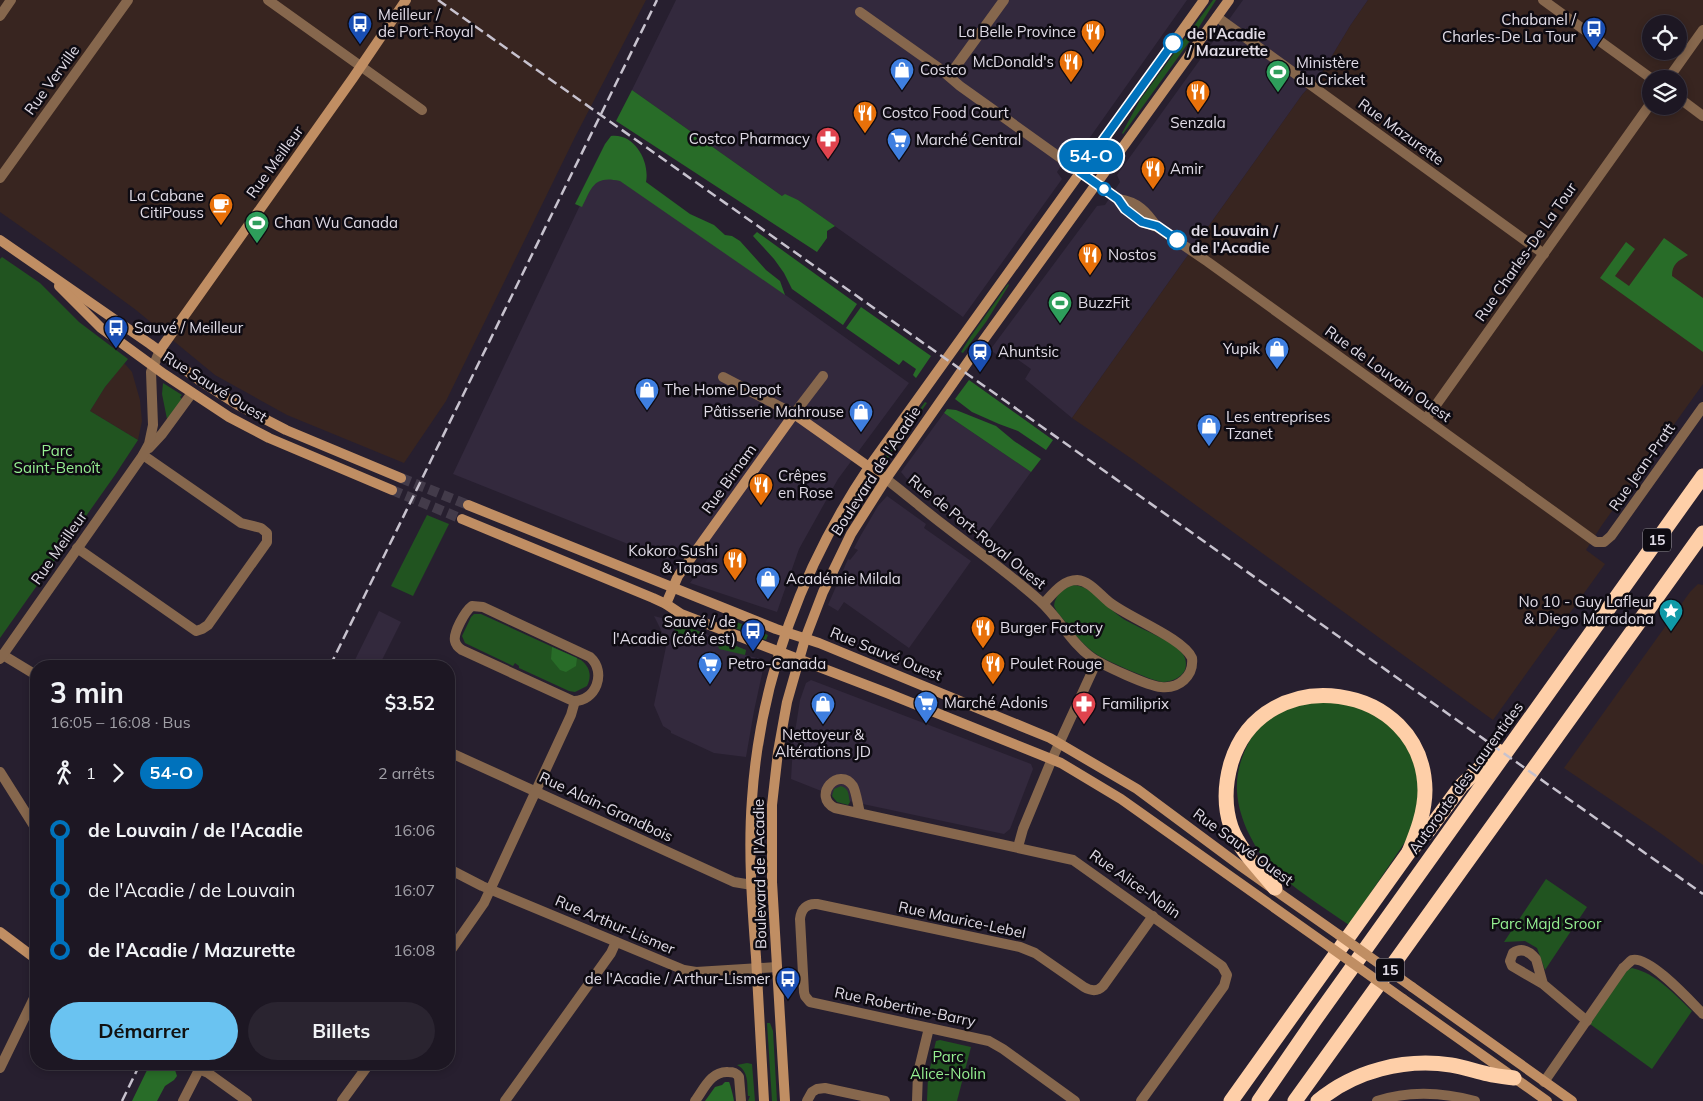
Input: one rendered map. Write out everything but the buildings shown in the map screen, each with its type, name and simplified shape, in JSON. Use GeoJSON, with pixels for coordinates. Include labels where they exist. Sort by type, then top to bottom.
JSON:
{"type":"FeatureCollection","features":[{"type":"Feature","properties":{"kind":"highway","name":"Autoroute des Laurentides"},"geometry":{"type":"LineString","coordinates":[[1259,1101],[1703,476]]}},
{"type":"Feature","properties":{"kind":"highway","name":"15"},"geometry":{"type":"LineString","coordinates":[[1295,1101],[1703,533]]}},
{"type":"Feature","properties":{"kind":"highway"},"geometry":{"type":"LineString","coordinates":[[1275,888],[1242,847],[1234,833],[1226,806],[1227,780],[1235,752],[1253,726],[1272,709],[1304,696],[1320,694],[1337,695],[1364,703],[1389,718],[1400,727],[1409,739],[1420,763],[1425,791],[1421,821],[1409,852]]}},
{"type":"Feature","properties":{"kind":"highway"},"geometry":{"type":"LineString","coordinates":[[1231,1101],[1409,852],[1428,831],[1461,786],[1523,727]]}},
{"type":"Feature","properties":{"kind":"highway"},"geometry":{"type":"LineString","coordinates":[[1318,1101],[1357,1077],[1400,1065],[1443,1064],[1514,1078]]}},
{"type":"Feature","properties":{"kind":"main road","name":"Rue Meilleur"},"geometry":{"type":"LineString","coordinates":[[160,350],[406,0]]}},
{"type":"Feature","properties":{"kind":"main road","name":"Boulevard de l'Acadie"},"geometry":{"type":"LineString","coordinates":[[764,1101],[752,885],[751,816],[762,720],[786,632],[803,586],[820,548],[868,467],[1204,0]]}},
{"type":"Feature","properties":{"kind":"main road","name":"Boulevard de l'Acadie"},"geometry":{"type":"LineString","coordinates":[[785,1101],[772,882],[772,805],[782,728],[805,639],[823,592],[857,523],[886,479],[1228,0]]}},
{"type":"Feature","properties":{"kind":"main road","name":"Rue Sauvé Ouest"},"geometry":{"type":"LineString","coordinates":[[0,240],[160,350],[199,380],[257,416],[401,478]]}},
{"type":"Feature","properties":{"kind":"main road","name":"Rue Sauvé Ouest"},"geometry":{"type":"LineString","coordinates":[[46,272],[101,328],[229,417],[260,434],[392,490]]}},
{"type":"Feature","properties":{"kind":"main road","name":"Rue de Port-Royal Ouest"},"geometry":{"type":"LineString","coordinates":[[794,414],[886,479]]}},
{"type":"Feature","properties":{"kind":"main road","name":"Rue Birnam"},"geometry":{"type":"LineString","coordinates":[[666,604],[678,576],[794,414]]}},
{"type":"Feature","properties":{"kind":"main road","name":"Rue Sauvé Ouest"},"geometry":{"type":"LineString","coordinates":[[468,505],[786,632],[819,643],[1050,738],[1137,789],[1242,867],[1275,888],[1572,1101]]}},
{"type":"Feature","properties":{"kind":"main road","name":"Rue Sauvé Ouest"},"geometry":{"type":"LineString","coordinates":[[462,519],[666,604],[681,614],[1052,759],[1095,782],[1547,1101]]}},
{"type":"Feature","properties":{"kind":"main road"},"geometry":{"type":"LineString","coordinates":[[0,932],[30,954]]}},
{"type":"Feature","properties":{"kind":"street"},"geometry":{"type":"LineString","coordinates":[[0,16],[11,0]]}},
{"type":"Feature","properties":{"kind":"street","name":"Rue Verville"},"geometry":{"type":"LineString","coordinates":[[0,178],[128,0]]}},
{"type":"Feature","properties":{"kind":"street"},"geometry":{"type":"LineString","coordinates":[[268,0],[422,110]]}},
{"type":"Feature","properties":{"kind":"street"},"geometry":{"type":"LineString","coordinates":[[949,76],[1004,0]]}},
{"type":"Feature","properties":{"kind":"street"},"geometry":{"type":"LineString","coordinates":[[1543,0],[1642,72]]}},
{"type":"Feature","properties":{"kind":"street","name":"Rue de Louvain Ouest"},"geometry":{"type":"LineString","coordinates":[[860,12],[1118,199],[1125,209],[1142,222],[1157,226],[1586,535],[1596,542],[1602,542]]}},
{"type":"Feature","properties":{"kind":"street","name":"Rue Mazurette"},"geometry":{"type":"LineString","coordinates":[[1216,17],[1544,254]]}},
{"type":"Feature","properties":{"kind":"street"},"geometry":{"type":"LineString","coordinates":[[1674,70],[1703,30]]}},
{"type":"Feature","properties":{"kind":"street"},"geometry":{"type":"LineString","coordinates":[[1687,104],[1703,116]]}},
{"type":"Feature","properties":{"kind":"street","name":"Rue Charles-De La Tour"},"geometry":{"type":"LineString","coordinates":[[1426,419],[1642,115]]}},
{"type":"Feature","properties":{"kind":"street","name":"Rue Meilleur"},"geometry":{"type":"LineString","coordinates":[[1,657],[149,444],[153,425],[150,375],[160,350]]}},
{"type":"Feature","properties":{"kind":"street","name":"Rue Birnam"},"geometry":{"type":"LineString","coordinates":[[794,414],[822,376]]}},
{"type":"Feature","properties":{"kind":"street","name":"Rue de Port-Royal Ouest"},"geometry":{"type":"LineString","coordinates":[[723,377],[794,414]]}},
{"type":"Feature","properties":{"kind":"street","name":"Rue Meilleur"},"geometry":{"type":"LineString","coordinates":[[143,455],[162,434],[192,393]]}},
{"type":"Feature","properties":{"kind":"street","name":"Rue Jean-Pratt"},"geometry":{"type":"LineString","coordinates":[[1602,542],[1611,536],[1703,407]]}},
{"type":"Feature","properties":{"kind":"street"},"geometry":{"type":"LineString","coordinates":[[77,548],[196,631],[202,630],[208,625],[262,550],[267,542],[267,533],[262,528],[242,523],[143,455]]}},
{"type":"Feature","properties":{"kind":"street","name":"Rue de Port-Royal Ouest"},"geometry":{"type":"LineString","coordinates":[[886,479],[945,527],[1012,577],[1043,604],[1082,649],[1098,661],[1156,686],[1171,686],[1181,682],[1188,676],[1192,667],[1192,658],[1188,652],[1165,635],[1117,608],[1088,584],[1079,580],[1066,583],[1043,604]]}},
{"type":"Feature","properties":{"kind":"street"},"geometry":{"type":"LineString","coordinates":[[475,606],[483,607],[592,658],[599,670],[598,684],[588,696],[575,701],[564,698],[460,649],[456,643],[455,636],[468,609],[475,606]]}},
{"type":"Feature","properties":{"kind":"street"},"geometry":{"type":"LineString","coordinates":[[1,657],[30,672]]}},
{"type":"Feature","properties":{"kind":"street"},"geometry":{"type":"LineString","coordinates":[[1018,847],[1058,744],[1098,661]]}},
{"type":"Feature","properties":{"kind":"street"},"geometry":{"type":"LineString","coordinates":[[455,944],[491,890],[575,701]]}},
{"type":"Feature","properties":{"kind":"street","name":"Rue Alain-Grandbois"},"geometry":{"type":"LineString","coordinates":[[455,755],[734,882],[752,885]]}},
{"type":"Feature","properties":{"kind":"street"},"geometry":{"type":"LineString","coordinates":[[0,772],[30,820]]}},
{"type":"Feature","properties":{"kind":"street","name":"Rue Alice-Nolin"},"geometry":{"type":"LineString","coordinates":[[860,813],[1065,857],[1077,862],[1220,964],[1225,970],[1224,986],[1141,1101]]}},
{"type":"Feature","properties":{"kind":"street","name":"Rue Arthur-Lismer"},"geometry":{"type":"LineString","coordinates":[[455,871],[491,890],[688,971],[777,967]]}},
{"type":"Feature","properties":{"kind":"street","name":"Rue Maurice-Lebel"},"geometry":{"type":"LineString","coordinates":[[807,906],[820,904],[1026,949],[1036,953],[1084,987],[1093,991],[1103,986],[1153,916]]}},
{"type":"Feature","properties":{"kind":"street","name":"Rue Robertine-Barry"},"geometry":{"type":"LineString","coordinates":[[807,906],[802,912],[800,919],[804,992],[808,1000],[814,1003],[979,1038],[994,1043],[1075,1101]]}},
{"type":"Feature","properties":{"kind":"street"},"geometry":{"type":"LineString","coordinates":[[505,1101],[612,951],[616,942]]}},
{"type":"Feature","properties":{"kind":"street"},"geometry":{"type":"LineString","coordinates":[[1544,1082],[1623,968],[1632,960],[1639,960],[1649,964],[1703,1014]]}},
{"type":"Feature","properties":{"kind":"street"},"geometry":{"type":"LineString","coordinates":[[1543,984],[1587,1021]]}},
{"type":"Feature","properties":{"kind":"street"},"geometry":{"type":"LineString","coordinates":[[0,1068],[30,1006]]}},
{"type":"Feature","properties":{"kind":"street"},"geometry":{"type":"LineString","coordinates":[[917,1101],[917,1079],[929,1028]]}},
{"type":"Feature","properties":{"kind":"street"},"geometry":{"type":"LineString","coordinates":[[183,1101],[198,1070]]}},
{"type":"Feature","properties":{"kind":"street"},"geometry":{"type":"LineString","coordinates":[[204,1070],[247,1101]]}},
{"type":"Feature","properties":{"kind":"street"},"geometry":{"type":"LineString","coordinates":[[342,1101],[364,1070]]}},
{"type":"Feature","properties":{"kind":"street"},"geometry":{"type":"LineString","coordinates":[[695,1101],[714,1075],[726,1072],[734,1073],[739,1077],[741,1101]]}},
{"type":"Feature","properties":{"kind":"street"},"geometry":{"type":"LineString","coordinates":[[807,1101],[810,1094],[822,1088],[839,1096],[885,1101]]}},
{"type":"Feature","properties":{"kind":"street"},"geometry":{"type":"LineString","coordinates":[[1377,1101],[1405,1094],[1424,1093],[1442,1094],[1474,1101]]}},
{"type":"Feature","properties":{"kind":"shaded area"},"geometry":{"type":"Polygon","coordinates":[[[0,0],[646,0],[575,137],[446,401],[404,463],[287,415],[215,375],[136,310],[0,212],[0,0]]]}},
{"type":"Feature","properties":{"kind":"shaded area","name":"Marché Central"},"geometry":{"type":"Polygon","coordinates":[[[676,0],[1187,0],[1081,150],[1072,150],[1057,172],[1062,179],[963,317],[798,200],[782,196],[632,90],[676,0]]]}},
{"type":"Feature","properties":{"kind":"shaded area"},"geometry":{"type":"Polygon","coordinates":[[[1243,0],[1368,0],[1323,71],[1302,95],[1072,418],[1025,379],[1031,369],[1006,351],[1002,358],[990,350],[1097,206],[1105,205],[1120,182],[1117,175],[1243,0]]]}},
{"type":"Feature","properties":{"kind":"shaded area"},"geometry":{"type":"Polygon","coordinates":[[[1368,0],[1703,0],[1703,384],[1586,550],[1605,564],[1493,720],[1132,459],[1072,418],[1302,95],[1323,71],[1368,0]]]}},
{"type":"Feature","properties":{"kind":"shaded area"},"geometry":{"type":"Polygon","coordinates":[[[600,163],[909,383],[838,479],[799,549],[777,612],[690,583],[709,557],[682,542],[668,560],[453,474],[600,163]]]}},
{"type":"Feature","properties":{"kind":"shaded area"},"geometry":{"type":"Polygon","coordinates":[[[124,363],[132,372],[140,400],[142,421],[138,440],[90,411],[105,387],[124,363]]]}},
{"type":"Feature","properties":{"kind":"shaded area"},"geometry":{"type":"Polygon","coordinates":[[[944,413],[1031,472],[985,536],[906,478],[901,472],[944,413]]]}},
{"type":"Feature","properties":{"kind":"shaded area"},"geometry":{"type":"Polygon","coordinates":[[[887,496],[926,524],[924,528],[971,561],[909,648],[844,602],[838,611],[828,605],[848,559],[850,560],[858,550],[854,548],[878,506],[887,496]]]}},
{"type":"Feature","properties":{"kind":"shaded area"},"geometry":{"type":"Polygon","coordinates":[[[1698,584],[1703,585],[1703,865],[1663,835],[1564,768],[1690,592],[1698,584]]]}},
{"type":"Feature","properties":{"kind":"shaded area"},"geometry":{"type":"Polygon","coordinates":[[[379,611],[401,622],[382,660],[355,660],[379,611]]]}},
{"type":"Feature","properties":{"kind":"shaded area"},"geometry":{"type":"Polygon","coordinates":[[[654,616],[673,621],[746,650],[745,655],[765,660],[746,757],[714,753],[671,733],[671,731],[663,726],[654,705],[667,642],[654,616]]]}},
{"type":"Feature","properties":{"kind":"shaded area"},"geometry":{"type":"Polygon","coordinates":[[[811,680],[1031,764],[1033,769],[1010,829],[1004,834],[844,800],[791,779],[793,745],[800,700],[806,683],[811,680]]]}},
{"type":"Feature","properties":{"kind":"green space"},"geometry":{"type":"Polygon","coordinates":[[[1213,0],[1216,0],[1194,35],[1123,134],[1140,100],[1213,0]]]}},
{"type":"Feature","properties":{"kind":"green space"},"geometry":{"type":"Polygon","coordinates":[[[632,90],[782,196],[785,194],[798,200],[835,226],[827,231],[827,238],[817,252],[616,121],[632,90]]]}},
{"type":"Feature","properties":{"kind":"green space"},"geometry":{"type":"Polygon","coordinates":[[[611,136],[620,136],[627,139],[639,150],[646,166],[646,182],[690,214],[714,225],[725,235],[732,236],[740,241],[766,270],[780,281],[785,295],[620,181],[599,181],[592,188],[582,207],[575,204],[605,144],[611,136]]]}},
{"type":"Feature","properties":{"kind":"green space"},"geometry":{"type":"Polygon","coordinates":[[[757,232],[857,304],[843,325],[792,289],[774,259],[753,236],[757,232]]]}},
{"type":"Feature","properties":{"kind":"green space"},"geometry":{"type":"Polygon","coordinates":[[[1664,238],[1688,255],[1676,263],[1672,276],[1703,298],[1703,352],[1600,278],[1626,242],[1635,249],[1615,276],[1629,286],[1664,238]]]}},
{"type":"Feature","properties":{"kind":"green space","name":"Parc Saint-Benoît"},"geometry":{"type":"Polygon","coordinates":[[[2,257],[40,283],[79,322],[128,359],[105,387],[90,411],[138,440],[0,638],[0,259],[2,257]]]}},
{"type":"Feature","properties":{"kind":"green space"},"geometry":{"type":"Polygon","coordinates":[[[1008,284],[986,322],[963,353],[961,352],[971,336],[1008,284]]]}},
{"type":"Feature","properties":{"kind":"green space"},"geometry":{"type":"Polygon","coordinates":[[[861,307],[931,356],[916,378],[913,375],[916,369],[903,360],[899,365],[846,328],[861,307]]]}},
{"type":"Feature","properties":{"kind":"green space"},"geometry":{"type":"Polygon","coordinates":[[[969,380],[1053,440],[1046,450],[1018,431],[972,412],[955,399],[969,380]]]}},
{"type":"Feature","properties":{"kind":"green space"},"geometry":{"type":"Polygon","coordinates":[[[163,383],[182,395],[180,397],[182,399],[167,419],[162,394],[163,383]]]}},
{"type":"Feature","properties":{"kind":"green space"},"geometry":{"type":"Polygon","coordinates":[[[925,402],[927,403],[886,461],[884,459],[925,402]]]}},
{"type":"Feature","properties":{"kind":"green space"},"geometry":{"type":"Polygon","coordinates":[[[947,409],[956,410],[996,426],[1041,459],[1031,472],[944,413],[947,409]]]}},
{"type":"Feature","properties":{"kind":"green space"},"geometry":{"type":"Polygon","coordinates":[[[427,515],[449,524],[413,596],[391,586],[427,515]]]}},
{"type":"Feature","properties":{"kind":"green space"},"geometry":{"type":"Polygon","coordinates":[[[1073,585],[1087,589],[1122,618],[1170,643],[1183,654],[1186,668],[1183,673],[1172,680],[1158,681],[1093,652],[1076,636],[1054,606],[1060,593],[1073,585]]]}},
{"type":"Feature","properties":{"kind":"green space"},"geometry":{"type":"Polygon","coordinates":[[[474,614],[481,614],[581,660],[589,672],[587,686],[575,692],[569,691],[519,668],[515,663],[513,666],[465,643],[462,636],[474,614]]]}},
{"type":"Feature","properties":{"kind":"green space"},"geometry":{"type":"Polygon","coordinates":[[[727,618],[768,635],[766,640],[725,624],[727,618]]]}},
{"type":"Feature","properties":{"kind":"green space"},"geometry":{"type":"Polygon","coordinates":[[[673,621],[701,632],[700,646],[679,642],[673,621]]]}},
{"type":"Feature","properties":{"kind":"green space"},"geometry":{"type":"Polygon","coordinates":[[[716,638],[746,650],[745,655],[719,649],[716,638]]]}},
{"type":"Feature","properties":{"kind":"green space"},"geometry":{"type":"Polygon","coordinates":[[[552,647],[577,658],[576,666],[566,672],[560,670],[551,659],[552,647]]]}},
{"type":"Feature","properties":{"kind":"green space"},"geometry":{"type":"Polygon","coordinates":[[[1303,698],[1367,708],[1399,733],[1410,751],[1419,781],[1417,816],[1407,839],[1349,925],[1294,887],[1265,860],[1247,830],[1239,807],[1237,795],[1238,774],[1240,763],[1250,740],[1269,716],[1303,698]]]}},
{"type":"Feature","properties":{"kind":"green space"},"geometry":{"type":"Polygon","coordinates":[[[841,786],[848,792],[850,802],[848,805],[837,802],[832,796],[834,789],[841,786]]]}},
{"type":"Feature","properties":{"kind":"green space","name":"Parc Majd Sroor"},"geometry":{"type":"Polygon","coordinates":[[[1546,879],[1587,907],[1545,970],[1537,948],[1525,941],[1504,942],[1546,879]]]}},
{"type":"Feature","properties":{"kind":"green space"},"geometry":{"type":"Polygon","coordinates":[[[1632,968],[1657,980],[1692,1011],[1652,1069],[1590,1024],[1626,971],[1632,968]]]}},
{"type":"Feature","properties":{"kind":"green space"},"geometry":{"type":"Polygon","coordinates":[[[767,1023],[770,1023],[773,1031],[777,1101],[772,1101],[767,1023]]]}},
{"type":"Feature","properties":{"kind":"green space","name":"Parc Alice-Nolin"},"geometry":{"type":"Polygon","coordinates":[[[940,1040],[971,1047],[957,1101],[927,1101],[928,1077],[936,1041],[940,1040]]]}},
{"type":"Feature","properties":{"kind":"green space"},"geometry":{"type":"Polygon","coordinates":[[[752,1064],[755,1101],[748,1101],[750,1096],[748,1096],[745,1074],[737,1065],[752,1064]]]}},
{"type":"Feature","properties":{"kind":"green space"},"geometry":{"type":"Polygon","coordinates":[[[147,1070],[175,1070],[177,1076],[165,1086],[157,1101],[132,1101],[147,1070]]]}},
{"type":"Feature","properties":{"kind":"green space"},"geometry":{"type":"Polygon","coordinates":[[[725,1082],[730,1083],[734,1101],[705,1101],[715,1087],[725,1082]]]}},
{"type":"Feature","properties":{"kind":"tunnel"},"geometry":{"type":"LineString","coordinates":[[401,478],[468,505]]}},
{"type":"Feature","properties":{"kind":"tunnel"},"geometry":{"type":"LineString","coordinates":[[392,490],[462,519]]}},
{"type":"Feature","properties":{"kind":"railway"},"geometry":{"type":"LineString","coordinates":[[438,0],[1703,894]]}},
{"type":"Feature","properties":{"kind":"railway"},"geometry":{"type":"LineString","coordinates":[[333,660],[657,0]]}},
{"type":"Feature","properties":{"kind":"railway"},"geometry":{"type":"LineString","coordinates":[[122,1101],[137,1070]]}},
{"type":"Feature","properties":{"kind":"bus line","name":"54-O"},"geometry":{"type":"LineString","coordinates":[[1173,43],[1080,172],[1118,199],[1125,209],[1142,222],[1157,226],[1177,240]]}},
{"type":"Feature","properties":{"kind":"place","name":"de l'Acadie / Mazurette"},"geometry":{"type":"Point","coordinates":[1173,43]}},
{"type":"Feature","properties":{"kind":"place","name":"Meilleur / de Port-Royal"},"geometry":{"type":"Point","coordinates":[360,45]}},
{"type":"Feature","properties":{"kind":"place","name":"Chabanel / Charles-De La Tour"},"geometry":{"type":"Point","coordinates":[1594,50]}},
{"type":"Feature","properties":{"kind":"place","name":"La Belle Province"},"geometry":{"type":"Point","coordinates":[1093,53]}},
{"type":"Feature","properties":{"kind":"place","name":"McDonald's"},"geometry":{"type":"Point","coordinates":[1071,83]}},
{"type":"Feature","properties":{"kind":"place","name":"Costco"},"geometry":{"type":"Point","coordinates":[902,91]}},
{"type":"Feature","properties":{"kind":"place","name":"Ministère du Cricket"},"geometry":{"type":"Point","coordinates":[1278,93]}},
{"type":"Feature","properties":{"kind":"place","name":"Senzala"},"geometry":{"type":"Point","coordinates":[1198,113]}},
{"type":"Feature","properties":{"kind":"place","name":"Costco Food Court"},"geometry":{"type":"Point","coordinates":[865,134]}},
{"type":"Feature","properties":{"kind":"place","name":"Costco Pharmacy"},"geometry":{"type":"Point","coordinates":[828,160]}},
{"type":"Feature","properties":{"kind":"place","name":"Marché Central"},"geometry":{"type":"Point","coordinates":[899,161]}},
{"type":"Feature","properties":{"kind":"place","name":"Amir"},"geometry":{"type":"Point","coordinates":[1153,190]}},
{"type":"Feature","properties":{"kind":"place","name":"La Cabane CitiPouss"},"geometry":{"type":"Point","coordinates":[221,226]}},
{"type":"Feature","properties":{"kind":"place","name":"de Louvain / de l'Acadie"},"geometry":{"type":"Point","coordinates":[1177,240]}},
{"type":"Feature","properties":{"kind":"place","name":"Chan Wu Canada"},"geometry":{"type":"Point","coordinates":[257,244]}},
{"type":"Feature","properties":{"kind":"place","name":"Nostos"},"geometry":{"type":"Point","coordinates":[1090,276]}},
{"type":"Feature","properties":{"kind":"place","name":"BuzzFit"},"geometry":{"type":"Point","coordinates":[1060,324]}},
{"type":"Feature","properties":{"kind":"place","name":"Sauvé / Meilleur"},"geometry":{"type":"Point","coordinates":[116,349]}},
{"type":"Feature","properties":{"kind":"place","name":"Yupik"},"geometry":{"type":"Point","coordinates":[1277,370]}},
{"type":"Feature","properties":{"kind":"place","name":"Ahuntsic"},"geometry":{"type":"Point","coordinates":[980,373]}},
{"type":"Feature","properties":{"kind":"place","name":"The Home Depot"},"geometry":{"type":"Point","coordinates":[647,411]}},
{"type":"Feature","properties":{"kind":"place","name":"Pâtisserie Mahrouse"},"geometry":{"type":"Point","coordinates":[861,433]}},
{"type":"Feature","properties":{"kind":"place","name":"Les entreprises Tzanet"},"geometry":{"type":"Point","coordinates":[1209,447]}},
{"type":"Feature","properties":{"kind":"place","name":"Crêpes en Rose"},"geometry":{"type":"Point","coordinates":[761,506]}},
{"type":"Feature","properties":{"kind":"place","name":"Kokoro Sushi & Tapas"},"geometry":{"type":"Point","coordinates":[735,581]}},
{"type":"Feature","properties":{"kind":"place","name":"Académie Milala"},"geometry":{"type":"Point","coordinates":[768,600]}},
{"type":"Feature","properties":{"kind":"place","name":"No 10 - Guy Lafleur & Diego Maradona"},"geometry":{"type":"Point","coordinates":[1671,632]}},
{"type":"Feature","properties":{"kind":"place","name":"Burger Factory"},"geometry":{"type":"Point","coordinates":[983,649]}},
{"type":"Feature","properties":{"kind":"place","name":"Sauvé / de l'Acadie (côté est)"},"geometry":{"type":"Point","coordinates":[753,652]}},
{"type":"Feature","properties":{"kind":"place","name":"Petro-Canada"},"geometry":{"type":"Point","coordinates":[710,685]}},
{"type":"Feature","properties":{"kind":"place","name":"Poulet Rouge"},"geometry":{"type":"Point","coordinates":[993,685]}},
{"type":"Feature","properties":{"kind":"place","name":"Marché Adonis"},"geometry":{"type":"Point","coordinates":[926,724]}},
{"type":"Feature","properties":{"kind":"place","name":"Nettoyeur & Altérations JD"},"geometry":{"type":"Point","coordinates":[823,725]}},
{"type":"Feature","properties":{"kind":"place","name":"Familiprix"},"geometry":{"type":"Point","coordinates":[1084,725]}},
{"type":"Feature","properties":{"kind":"place","name":"de l'Acadie / Arthur-Lismer"},"geometry":{"type":"Point","coordinates":[788,1000]}}]}
